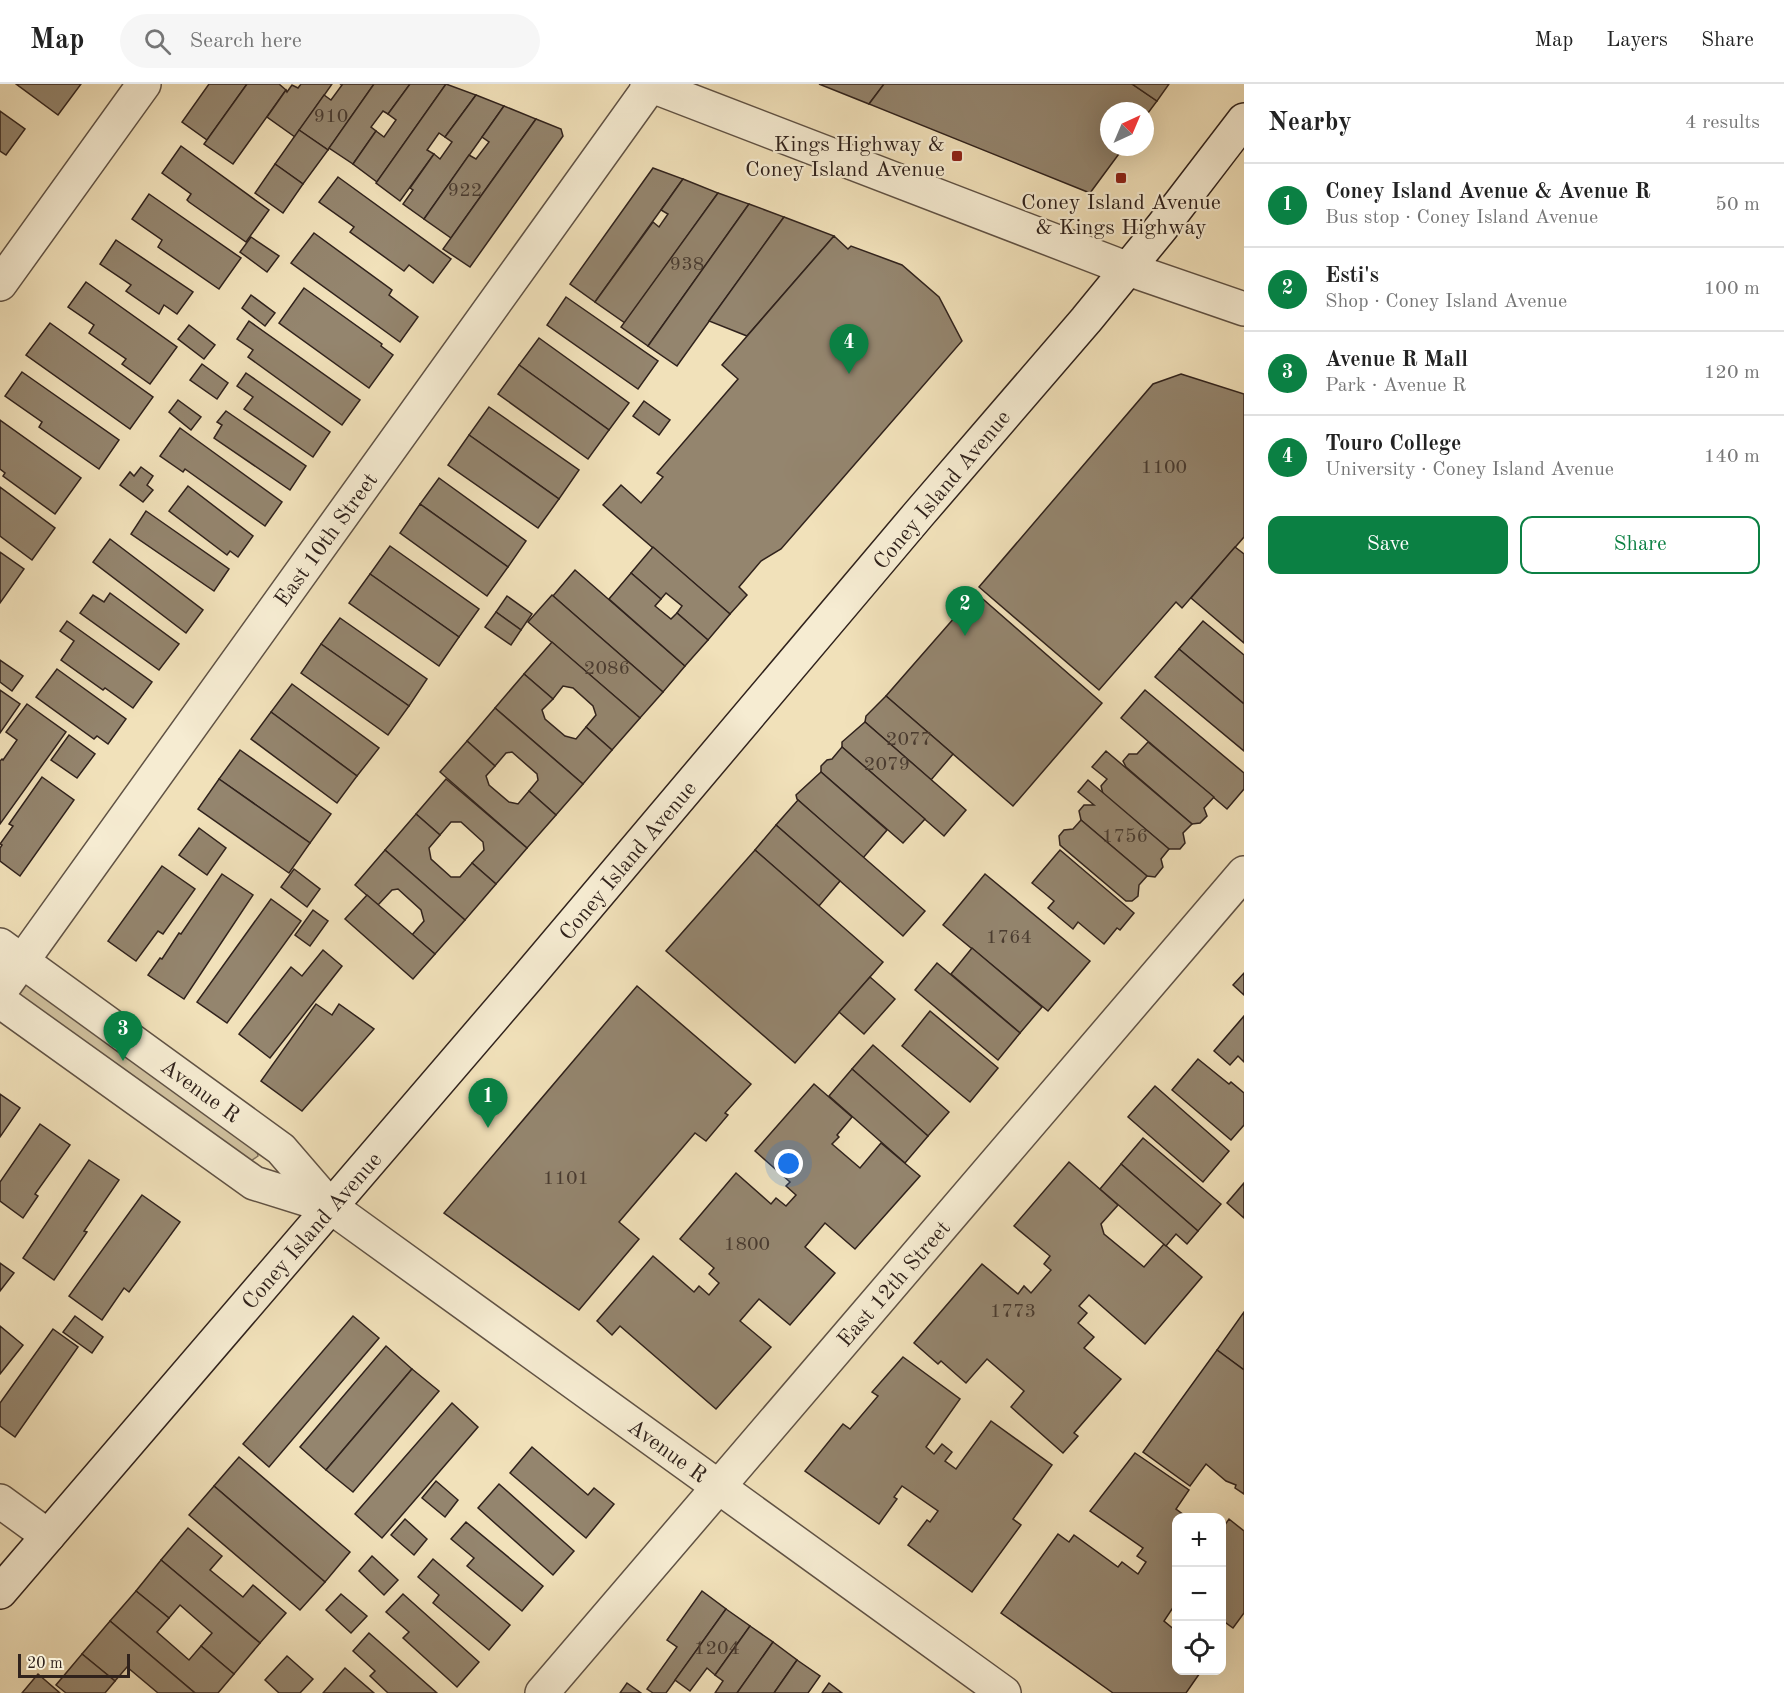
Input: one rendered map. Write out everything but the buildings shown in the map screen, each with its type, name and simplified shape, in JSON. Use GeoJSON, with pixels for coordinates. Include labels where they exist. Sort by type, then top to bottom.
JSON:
{"type":"FeatureCollection","features":[{"type":"Feature","properties":{"kind":"street"},"geometry":{"type":"LineString","coordinates":[[0,284],[144,84]]}},
{"type":"Feature","properties":{"kind":"street"},"geometry":{"type":"LineString","coordinates":[[649,85],[1128,268],[1244,309]]}},
{"type":"Feature","properties":{"kind":"street","name":"East 10th Street"},"geometry":{"type":"LineString","coordinates":[[0,992],[11,953],[649,85]]}},
{"type":"Feature","properties":{"kind":"street","name":"Coney Island Avenue"},"geometry":{"type":"LineString","coordinates":[[0,1593],[1086,320],[1244,120]]}},
{"type":"Feature","properties":{"kind":"street","name":"East 12th Street"},"geometry":{"type":"LineString","coordinates":[[542,1693],[1244,873]]}},
{"type":"Feature","properties":{"kind":"street","name":"Avenue R"},"geometry":{"type":"LineString","coordinates":[[11,953],[282,1149],[331,1207],[1004,1693]]}},
{"type":"Feature","properties":{"kind":"street","name":"Avenue R"},"geometry":{"type":"LineString","coordinates":[[0,1001],[254,1183],[331,1207]]}},
{"type":"Feature","properties":{"kind":"street"},"geometry":{"type":"LineString","coordinates":[[0,1501],[48,1536]]}},
{"type":"Feature","properties":{"kind":"shaded area"},"geometry":{"type":"Polygon","coordinates":[[[0,957],[255,1141],[258,1156],[248,1163],[0,988],[0,957]]]}},
{"type":"Feature","properties":{"kind":"place","name":"Kings Highway & Coney Island Avenue"},"geometry":{"type":"Point","coordinates":[957,156]}},
{"type":"Feature","properties":{"kind":"place","name":"Coney Island Avenue & Kings Highway"},"geometry":{"type":"Point","coordinates":[1121,178]}},
{"type":"Feature","properties":{"kind":"place","name":"Touro College"},"geometry":{"type":"Point","coordinates":[849,374]}},
{"type":"Feature","properties":{"kind":"place","name":"Esti's"},"geometry":{"type":"Point","coordinates":[965,636]}},
{"type":"Feature","properties":{"kind":"place","name":"Avenue R Mall"},"geometry":{"type":"Point","coordinates":[123,1061]}},
{"type":"Feature","properties":{"kind":"place","name":"Coney Island Avenue & Avenue R"},"geometry":{"type":"Point","coordinates":[488,1128]}}]}
